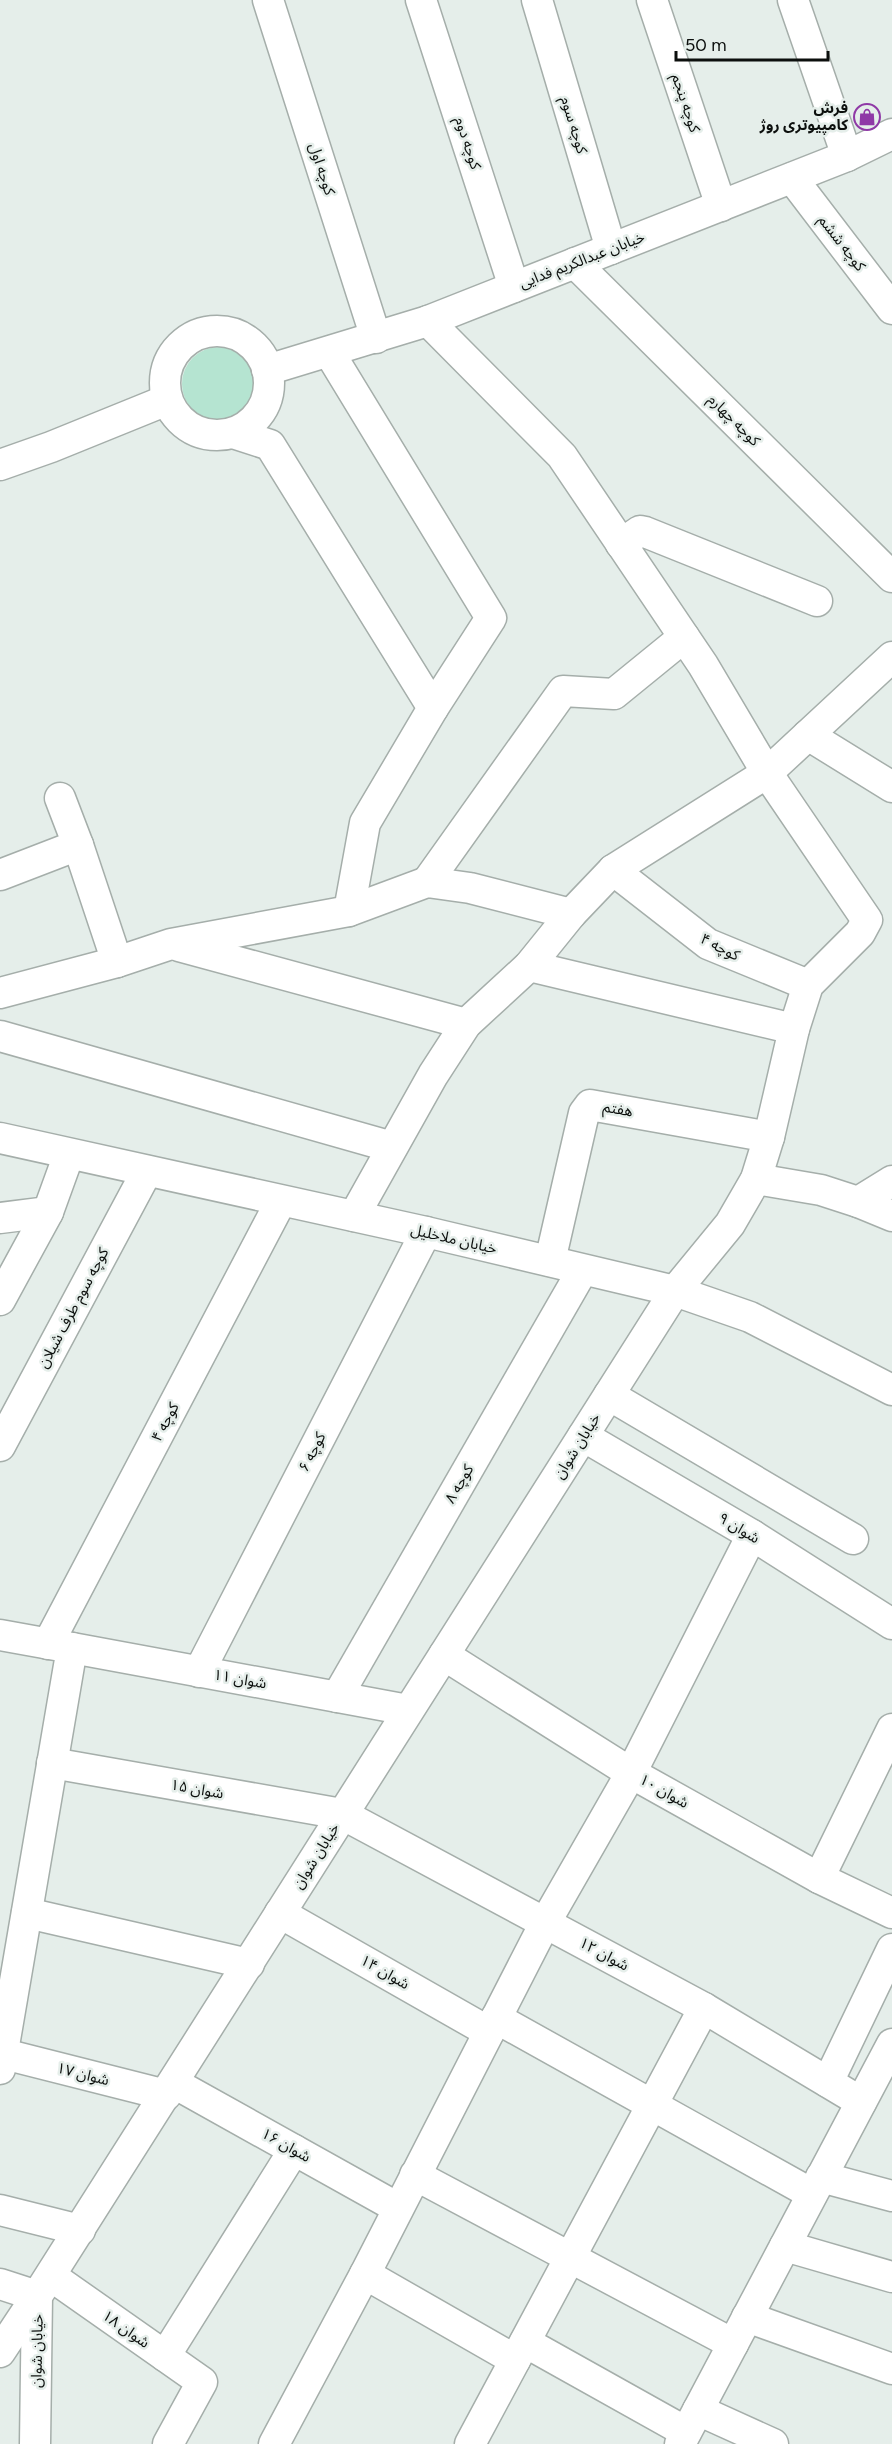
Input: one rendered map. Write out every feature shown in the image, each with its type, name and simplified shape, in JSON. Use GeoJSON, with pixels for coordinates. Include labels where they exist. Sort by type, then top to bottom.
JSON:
{"type":"FeatureCollection","features":[{"type":"Feature","properties":{"kind":"street","name":"کوچه اول"},"geometry":{"type":"LineString","coordinates":[[268,0],[376,338]]}},
{"type":"Feature","properties":{"kind":"street","name":"کوچه دوم"},"geometry":{"type":"LineString","coordinates":[[421,0],[514,287]]}},
{"type":"Feature","properties":{"kind":"street","name":"کوچه سوم"},"geometry":{"type":"LineString","coordinates":[[537,0],[611,249]]}},
{"type":"Feature","properties":{"kind":"street","name":"کوچه پنجم"},"geometry":{"type":"LineString","coordinates":[[652,0],[721,206]]}},
{"type":"Feature","properties":{"kind":"street"},"geometry":{"type":"LineString","coordinates":[[793,0],[847,156]]}},
{"type":"Feature","properties":{"kind":"street","name":"خیابان عبدالکریم فدایی"},"geometry":{"type":"LineString","coordinates":[[267,370],[428,321],[847,156],[892,134]]}},
{"type":"Feature","properties":{"kind":"street","name":"کوچه ششم"},"geometry":{"type":"LineString","coordinates":[[792,178],[892,309]]}},
{"type":"Feature","properties":{"kind":"street","name":"کوچه چهارم"},"geometry":{"type":"LineString","coordinates":[[575,263],[892,577]]}},
{"type":"Feature","properties":{"kind":"street"},"geometry":{"type":"LineString","coordinates":[[428,321],[562,456],[684,637],[767,773],[879,916],[808,985]]}},
{"type":"Feature","properties":{"kind":"street"},"geometry":{"type":"LineString","coordinates":[[220,331],[238,335],[253,345],[264,359],[267,370],[268,394],[261,411],[249,424],[233,433],[217,436],[201,433],[186,426],[175,414],[167,399],[165,383],[167,367],[175,353],[186,341],[202,333],[220,331]]}},
{"type":"Feature","properties":{"kind":"street"},"geometry":{"type":"LineString","coordinates":[[329,352],[491,618],[433,708],[365,823],[349,911]]}},
{"type":"Feature","properties":{"kind":"street"},"geometry":{"type":"LineString","coordinates":[[0,465],[51,447],[167,399]]}},
{"type":"Feature","properties":{"kind":"street"},"geometry":{"type":"LineString","coordinates":[[233,433],[270,445],[433,708]]}},
{"type":"Feature","properties":{"kind":"street"},"geometry":{"type":"LineString","coordinates":[[621,544],[640,531],[645,532],[817,601]]}},
{"type":"Feature","properties":{"kind":"street"},"geometry":{"type":"LineString","coordinates":[[427,882],[562,691],[614,694],[684,637]]}},
{"type":"Feature","properties":{"kind":"street"},"geometry":{"type":"LineString","coordinates":[[354,1216],[433,1075],[466,1024],[529,966],[571,914],[613,870],[767,773],[892,657]]}},
{"type":"Feature","properties":{"kind":"street"},"geometry":{"type":"LineString","coordinates":[[808,735],[892,787]]}},
{"type":"Feature","properties":{"kind":"street"},"geometry":{"type":"LineString","coordinates":[[60,798],[117,962]]}},
{"type":"Feature","properties":{"kind":"street"},"geometry":{"type":"LineString","coordinates":[[0,875],[78,845]]}},
{"type":"Feature","properties":{"kind":"street","name":"کوچه ۴"},"geometry":{"type":"LineString","coordinates":[[613,870],[708,944],[808,985]]}},
{"type":"Feature","properties":{"kind":"street"},"geometry":{"type":"LineString","coordinates":[[0,993],[117,962],[171,944],[349,911],[427,882],[470,888],[571,914]]}},
{"type":"Feature","properties":{"kind":"street"},"geometry":{"type":"LineString","coordinates":[[171,944],[466,1024]]}},
{"type":"Feature","properties":{"kind":"street"},"geometry":{"type":"LineString","coordinates":[[529,966],[794,1029]]}},
{"type":"Feature","properties":{"kind":"street","name":"خیابان شوان"},"geometry":{"type":"LineString","coordinates":[[35,2444],[44,2286],[675,1291],[730,1224],[756,1179],[769,1137],[794,1029],[808,985]]}},
{"type":"Feature","properties":{"kind":"street"},"geometry":{"type":"LineString","coordinates":[[0,1036],[392,1147]]}},
{"type":"Feature","properties":{"kind":"street","name":"هفتم"},"geometry":{"type":"LineString","coordinates":[[550,1261],[584,1113],[590,1105],[769,1137]]}},
{"type":"Feature","properties":{"kind":"street","name":"خیابان ملاخلیل"},"geometry":{"type":"LineString","coordinates":[[0,1138],[426,1232],[550,1261],[582,1271],[675,1291],[750,1317],[892,1390]]}},
{"type":"Feature","properties":{"kind":"street"},"geometry":{"type":"LineString","coordinates":[[0,1300],[48,1212],[69,1154]]}},
{"type":"Feature","properties":{"kind":"street","name":"کوچه سوم طرف شیلان"},"geometry":{"type":"LineString","coordinates":[[0,1446],[147,1171]]}},
{"type":"Feature","properties":{"kind":"street"},"geometry":{"type":"LineString","coordinates":[[756,1179],[821,1190],[892,1216]]}},
{"type":"Feature","properties":{"kind":"street"},"geometry":{"type":"LineString","coordinates":[[858,1202],[892,1181]]}},
{"type":"Feature","properties":{"kind":"street","name":"کوچه ۴"},"geometry":{"type":"LineString","coordinates":[[1,2059],[52,1763],[60,1646],[281,1201]]}},
{"type":"Feature","properties":{"kind":"street"},"geometry":{"type":"LineString","coordinates":[[0,1218],[48,1212]]}},
{"type":"Feature","properties":{"kind":"street","name":"کوچه ۶"},"geometry":{"type":"LineString","coordinates":[[199,1672],[426,1232]]}},
{"type":"Feature","properties":{"kind":"street","name":"کوچه ۸"},"geometry":{"type":"LineString","coordinates":[[337,1697],[582,1271]]}},
{"type":"Feature","properties":{"kind":"street"},"geometry":{"type":"LineString","coordinates":[[609,1395],[853,1539]]}},
{"type":"Feature","properties":{"kind":"street","name":"شوان ۹"},"geometry":{"type":"LineString","coordinates":[[583,1436],[752,1535],[892,1624]]}},
{"type":"Feature","properties":{"kind":"street"},"geometry":{"type":"LineString","coordinates":[[274,2444],[365,2274],[545,1923],[631,1773],[752,1535]]}},
{"type":"Feature","properties":{"kind":"street","name":"شوان ۱۱"},"geometry":{"type":"LineString","coordinates":[[0,1635],[408,1710]]}},
{"type":"Feature","properties":{"kind":"street","name":"شوان ۱۰"},"geometry":{"type":"LineString","coordinates":[[444,1654],[631,1773],[819,1878],[892,1913]]}},
{"type":"Feature","properties":{"kind":"street"},"geometry":{"type":"LineString","coordinates":[[819,1878],[880,1782],[892,1729]]}},
{"type":"Feature","properties":{"kind":"street","name":"شوان ۱۵"},"geometry":{"type":"LineString","coordinates":[[52,1763],[342,1814]]}},
{"type":"Feature","properties":{"kind":"street","name":"شوان ۱۲"},"geometry":{"type":"LineString","coordinates":[[342,1814],[704,2008],[861,2102]]}},
{"type":"Feature","properties":{"kind":"street"},"geometry":{"type":"LineString","coordinates":[[27,1913],[249,1964]]}},
{"type":"Feature","properties":{"kind":"street","name":"شوان ۱۴"},"geometry":{"type":"LineString","coordinates":[[280,1913],[492,2025],[817,2186],[892,2196]]}},
{"type":"Feature","properties":{"kind":"street"},"geometry":{"type":"LineString","coordinates":[[828,2082],[892,1948]]}},
{"type":"Feature","properties":{"kind":"street"},"geometry":{"type":"LineString","coordinates":[[470,2444],[704,2008]]}},
{"type":"Feature","properties":{"kind":"street"},"geometry":{"type":"LineString","coordinates":[[688,2429],[892,2045]]}},
{"type":"Feature","properties":{"kind":"street","name":"شوان ۱۷"},"geometry":{"type":"LineString","coordinates":[[1,2059],[170,2089]]}},
{"type":"Feature","properties":{"kind":"street","name":"شوان ۱۶"},"geometry":{"type":"LineString","coordinates":[[170,2089],[294,2150],[399,2208]]}},
{"type":"Feature","properties":{"kind":"street"},"geometry":{"type":"LineString","coordinates":[[165,2356],[294,2150]]}},
{"type":"Feature","properties":{"kind":"street"},"geometry":{"type":"LineString","coordinates":[[415,2175],[733,2344]]}},
{"type":"Feature","properties":{"kind":"street"},"geometry":{"type":"LineString","coordinates":[[0,2210],[80,2229]]}},
{"type":"Feature","properties":{"kind":"street"},"geometry":{"type":"LineString","coordinates":[[785,2246],[892,2277]]}},
{"type":"Feature","properties":{"kind":"street"},"geometry":{"type":"LineString","coordinates":[[365,2274],[520,2351],[688,2429],[773,2444]]}},
{"type":"Feature","properties":{"kind":"street","name":"شوان ۱۸"},"geometry":{"type":"LineString","coordinates":[[0,2284],[44,2286],[165,2356],[202,2382],[172,2443]]}},
{"type":"Feature","properties":{"kind":"street"},"geometry":{"type":"LineString","coordinates":[[0,2352],[44,2286]]}},
{"type":"Feature","properties":{"kind":"street"},"geometry":{"type":"LineString","coordinates":[[747,2317],[892,2369]]}},
{"type":"Feature","properties":{"kind":"green space"},"geometry":{"type":"Polygon","coordinates":[[[219,347],[240,353],[250,363],[256,384],[250,405],[240,415],[219,421],[198,415],[188,405],[182,384],[188,363],[198,353],[219,347]]]}},
{"type":"Feature","properties":{"kind":"place","name":"فرش کامپیوتری روژ"},"geometry":{"type":"Point","coordinates":[867,117]}}]}
